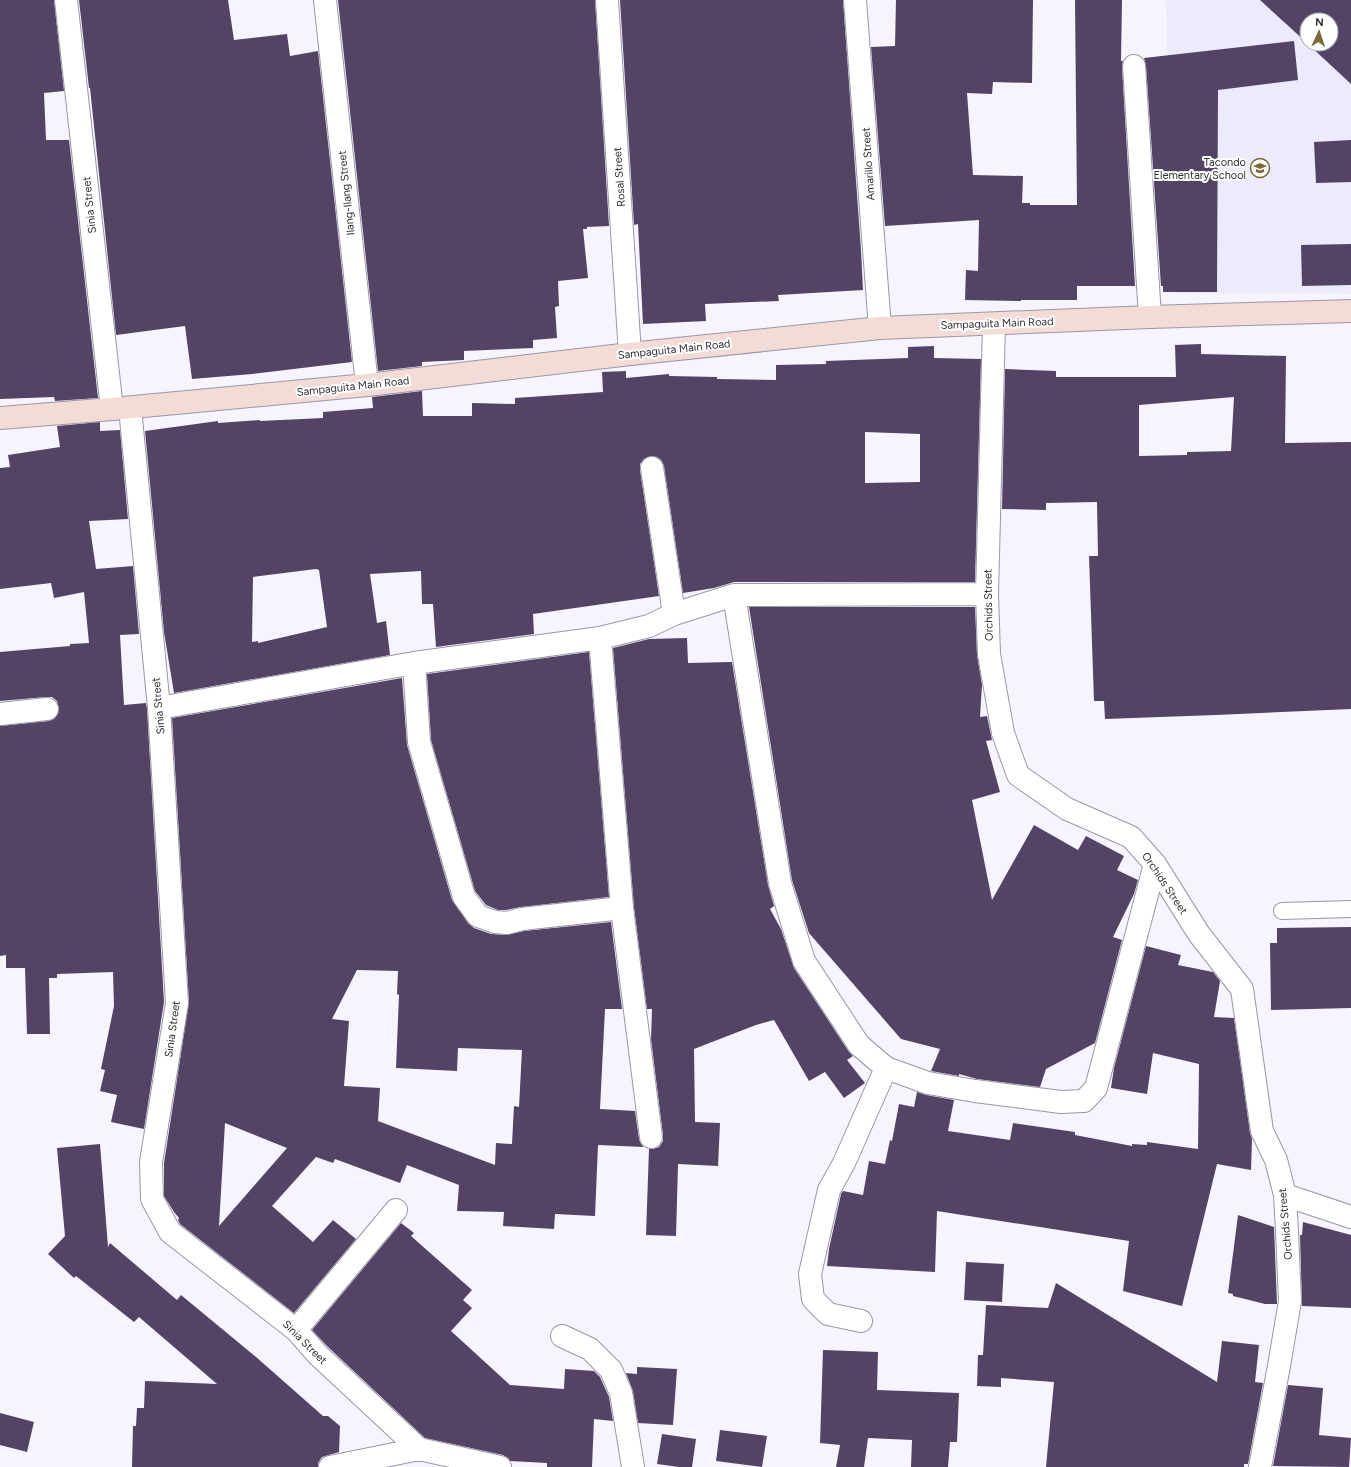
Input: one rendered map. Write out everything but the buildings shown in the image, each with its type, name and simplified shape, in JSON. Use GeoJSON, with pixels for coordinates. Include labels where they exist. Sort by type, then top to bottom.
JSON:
{"type":"FeatureCollection","features":[{"type":"Feature","properties":{"kind":"street","name":"Sinia Street"},"geometry":{"type":"LineString","coordinates":[[66,0],[121,408],[159,708],[177,1003],[151,1162],[152,1199],[170,1232],[296,1330],[318,1355],[419,1449]]}},
{"type":"Feature","properties":{"kind":"street","name":"Ilang-Ilang Street"},"geometry":{"type":"LineString","coordinates":[[325,0],[367,385]]}},
{"type":"Feature","properties":{"kind":"street","name":"Rosal Street"},"geometry":{"type":"LineString","coordinates":[[607,0],[630,354]]}},
{"type":"Feature","properties":{"kind":"street","name":"Amarillo Street"},"geometry":{"type":"LineString","coordinates":[[856,0],[880,328]]}},
{"type":"Feature","properties":{"kind":"street"},"geometry":{"type":"LineString","coordinates":[[1134,66],[1150,317]]}},
{"type":"Feature","properties":{"kind":"street","name":"Sampaguita Main Road"},"geometry":{"type":"LineString","coordinates":[[0,418],[367,385],[630,354],[880,328],[1150,317],[1351,311]]}},
{"type":"Feature","properties":{"kind":"street","name":"Orchids Street"},"geometry":{"type":"LineString","coordinates":[[994,324],[987,594],[989,654],[1003,733],[1018,775],[1067,809],[1131,837],[1155,864],[1199,934],[1242,989],[1262,1131],[1276,1160],[1285,1195],[1290,1301],[1260,1467]]}},
{"type":"Feature","properties":{"kind":"street"},"geometry":{"type":"LineString","coordinates":[[652,468],[674,614]]}},
{"type":"Feature","properties":{"kind":"street"},"geometry":{"type":"LineString","coordinates":[[159,708],[414,663],[600,638],[649,626],[674,614],[734,595],[987,594]]}},
{"type":"Feature","properties":{"kind":"street"},"geometry":{"type":"LineString","coordinates":[[734,595],[780,883],[804,961],[859,1045],[886,1068],[928,1083],[968,1090],[1061,1102],[1084,1101],[1096,1088],[1155,864]]}},
{"type":"Feature","properties":{"kind":"street"},"geometry":{"type":"LineString","coordinates":[[600,638],[622,908],[651,1137]]}},
{"type":"Feature","properties":{"kind":"street"},"geometry":{"type":"LineString","coordinates":[[414,663],[419,742],[464,897],[478,916],[495,922],[507,922],[622,908]]}},
{"type":"Feature","properties":{"kind":"street"},"geometry":{"type":"LineString","coordinates":[[0,714],[47,709]]}},
{"type":"Feature","properties":{"kind":"street"},"geometry":{"type":"LineString","coordinates":[[861,1321],[828,1314],[813,1299],[810,1274],[829,1190],[844,1162],[886,1068]]}},
{"type":"Feature","properties":{"kind":"street"},"geometry":{"type":"LineString","coordinates":[[1285,1195],[1351,1217]]}},
{"type":"Feature","properties":{"kind":"street"},"geometry":{"type":"LineString","coordinates":[[296,1330],[396,1210]]}},
{"type":"Feature","properties":{"kind":"street"},"geometry":{"type":"LineString","coordinates":[[562,1336],[590,1348],[611,1370],[621,1393],[633,1467]]}},
{"type":"Feature","properties":{"kind":"street"},"geometry":{"type":"LineString","coordinates":[[330,1467],[419,1449],[500,1467]]}},
{"type":"Feature","properties":{"kind":"lane"},"geometry":{"type":"LineString","coordinates":[[1282,911],[1351,908]]}},
{"type":"Feature","properties":{"kind":"shaded area","name":"Tacondo Elementary School"},"geometry":{"type":"Polygon","coordinates":[[[1166,0],[1351,0],[1351,294],[1173,293],[1166,0]]]}},
{"type":"Feature","properties":{"kind":"place","name":"Tacondo Elementary School"},"geometry":{"type":"Point","coordinates":[1260,168]}}]}
